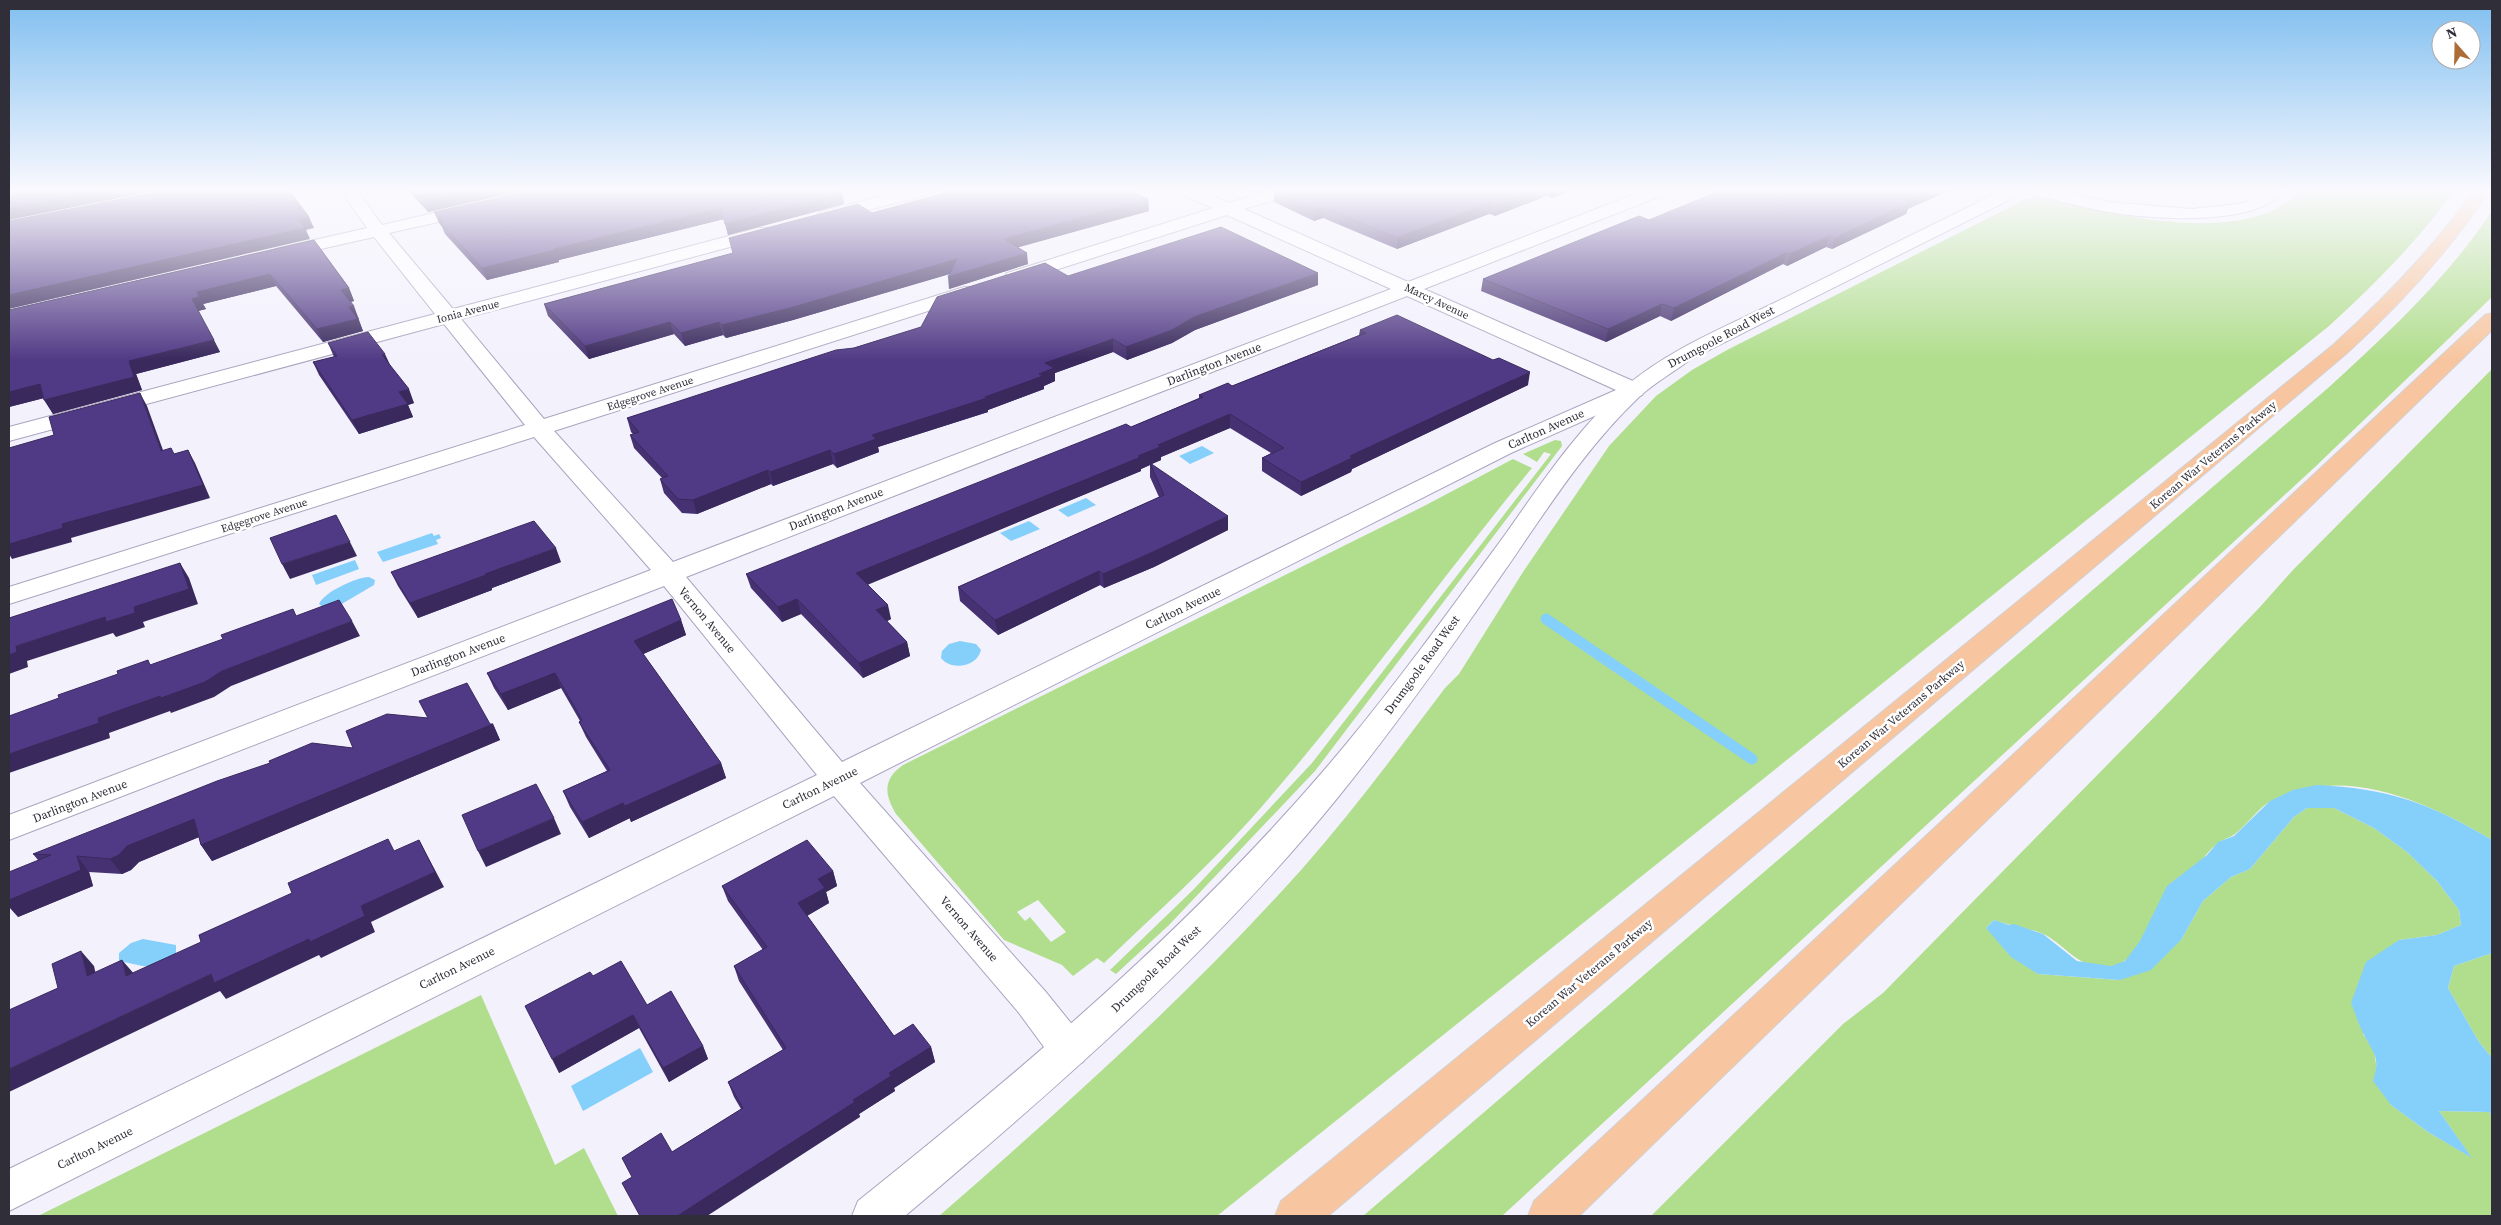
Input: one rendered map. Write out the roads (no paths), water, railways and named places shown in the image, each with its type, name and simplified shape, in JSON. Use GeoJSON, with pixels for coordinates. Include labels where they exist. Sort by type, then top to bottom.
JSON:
{"type":"FeatureCollection","features":[{"type":"Feature","properties":{"kind":"highway","name":"Korean War Veterans Parkway"},"geometry":{"type":"LineString","coordinates":[[1296,1216],[2340,349],[2418,273],[2441,246]]}},
{"type":"Feature","properties":{"kind":"highway"},"geometry":{"type":"LineString","coordinates":[[1549,1216],[2492,319]]}},
{"type":"Feature","properties":{"kind":"street"},"geometry":{"type":"LineString","coordinates":[[265,257],[312,246]]}},
{"type":"Feature","properties":{"kind":"street","name":"Vernon Avenue"},"geometry":{"type":"LineString","coordinates":[[390,246],[539,428],[668,573],[838,779],[1032,1002],[1069,1050]]}},
{"type":"Feature","properties":{"kind":"street","name":"Ionia Avenue"},"geometry":{"type":"LineString","coordinates":[[9,434],[712,246]]}},
{"type":"Feature","properties":{"kind":"street","name":"Edgegrove Avenue"},"geometry":{"type":"LineString","coordinates":[[9,596],[1108,246]]}},
{"type":"Feature","properties":{"kind":"street","name":"Marcy Avenue"},"geometry":{"type":"LineString","coordinates":[[1315,246],[1634,390]]}},
{"type":"Feature","properties":{"kind":"street","name":"Darlington Avenue"},"geometry":{"type":"LineString","coordinates":[[9,828],[1516,246]]}},
{"type":"Feature","properties":{"kind":"street","name":"Drumgoole Road West"},"geometry":{"type":"LineString","coordinates":[[873,1216],[998,1114],[1130,996],[1267,857],[1326,791],[1392,706],[1592,432],[1634,390],[1658,371],[1711,340],[1902,246]]}},
{"type":"Feature","properties":{"kind":"street","name":"Carlton Avenue"},"geometry":{"type":"LineString","coordinates":[[9,1191],[1503,448],[1634,390]]}},
{"type":"Feature","properties":{"kind":"water"},"geometry":{"type":"Polygon","coordinates":[[[1202,446],[1214,453],[1190,464],[1179,456],[1202,446]]]}},
{"type":"Feature","properties":{"kind":"water"},"geometry":{"type":"Polygon","coordinates":[[[1086,498],[1096,505],[1068,517],[1058,510],[1086,498]]]}},
{"type":"Feature","properties":{"kind":"water"},"geometry":{"type":"Polygon","coordinates":[[[1029,521],[1040,529],[1011,541],[1000,533],[1029,521]]]}},
{"type":"Feature","properties":{"kind":"water"},"geometry":{"type":"Polygon","coordinates":[[[432,533],[434,536],[439,534],[441,538],[436,540],[438,544],[383,562],[377,552],[432,533]]]}},
{"type":"Feature","properties":{"kind":"water"},"geometry":{"type":"Polygon","coordinates":[[[355,560],[359,569],[316,585],[312,575],[355,560]]]}},
{"type":"Feature","properties":{"kind":"water"},"geometry":{"type":"Polygon","coordinates":[[[369,577],[375,580],[374,585],[340,605],[323,607],[319,604],[327,595],[341,586],[369,577]]]}},
{"type":"Feature","properties":{"kind":"water"},"geometry":{"type":"Polygon","coordinates":[[[960,641],[976,644],[981,650],[979,656],[963,665],[951,665],[945,662],[941,658],[942,651],[949,644],[960,641]]]}},
{"type":"Feature","properties":{"kind":"water"},"geometry":{"type":"Polygon","coordinates":[[[2316,785],[2365,790],[2408,800],[2448,816],[2492,840],[2492,953],[2454,966],[2448,988],[2479,1042],[2492,1058],[2492,1117],[2489,1112],[2439,1111],[2472,1158],[2428,1132],[2391,1105],[2373,1081],[2376,1066],[2375,1055],[2361,1029],[2351,1003],[2366,962],[2399,940],[2437,935],[2461,925],[2459,910],[2437,881],[2407,852],[2374,828],[2334,808],[2307,808],[2294,817],[2250,869],[2231,877],[2203,901],[2181,940],[2151,970],[2120,980],[2038,974],[2011,957],[1986,928],[1994,920],[2009,925],[2014,924],[2043,934],[2077,961],[2111,966],[2125,961],[2140,941],[2167,886],[2207,855],[2218,842],[2234,836],[2270,801],[2293,790],[2316,785]]]}},
{"type":"Feature","properties":{"kind":"water"},"geometry":{"type":"Polygon","coordinates":[[[143,939],[176,945],[176,953],[156,966],[143,966],[119,961],[119,953],[131,943],[143,939]]]}},
{"type":"Feature","properties":{"kind":"water"},"geometry":{"type":"Polygon","coordinates":[[[640,1048],[653,1072],[583,1111],[571,1086],[640,1048]]]}},
{"type":"Feature","properties":{"kind":"waterway"},"geometry":{"type":"LineString","coordinates":[[1546,619],[1752,759]]}}]}
